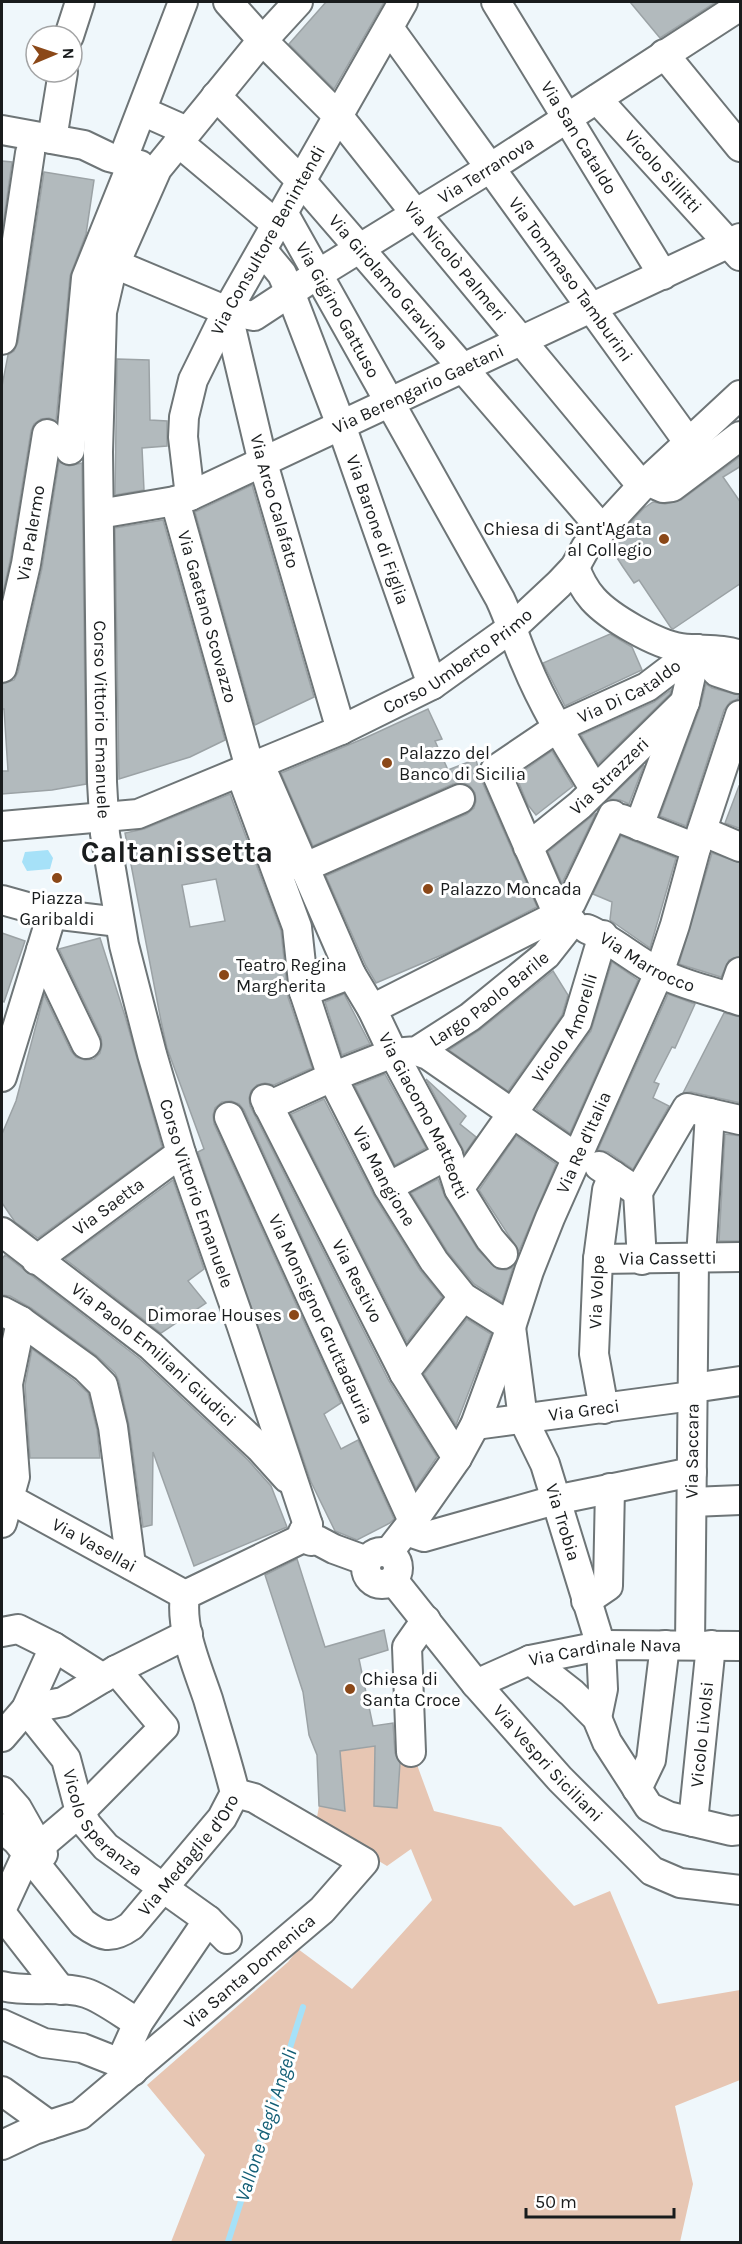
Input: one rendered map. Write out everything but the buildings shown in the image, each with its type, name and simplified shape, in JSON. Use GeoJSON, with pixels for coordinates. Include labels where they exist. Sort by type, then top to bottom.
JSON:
{"type":"FeatureCollection","features":[{"type":"Feature","properties":{"kind":"street"},"geometry":{"type":"LineString","coordinates":[[73,24],[80,2]]}},
{"type":"Feature","properties":{"kind":"street"},"geometry":{"type":"LineString","coordinates":[[2,130],[83,161],[130,163],[142,111],[183,2]]}},
{"type":"Feature","properties":{"kind":"street","name":"Via Nicolò Palmeri"},"geometry":{"type":"LineString","coordinates":[[228,2],[262,40],[339,117],[416,214],[645,484]]}},
{"type":"Feature","properties":{"kind":"street","name":"Corso Vittorio Emanuele"},"geometry":{"type":"LineString","coordinates":[[298,2],[262,40],[183,137],[130,163],[105,292],[92,311],[87,385],[98,452],[103,818],[119,922],[152,1054],[181,1154],[310,1534]]}},
{"type":"Feature","properties":{"kind":"street","name":"Via Consultore Benintendi"},"geometry":{"type":"LineString","coordinates":[[183,498],[184,417],[193,380],[227,311],[403,2]]}},
{"type":"Feature","properties":{"kind":"street","name":"Via San Cataldo"},"geometry":{"type":"LineString","coordinates":[[496,2],[663,274]]}},
{"type":"Feature","properties":{"kind":"street","name":"Via Terranova"},"geometry":{"type":"LineString","coordinates":[[111,255],[227,311],[254,316],[290,291],[490,168],[664,54],[736,16]]}},
{"type":"Feature","properties":{"kind":"street","name":"Via Tommaso Tamburini"},"geometry":{"type":"LineString","coordinates":[[389,28],[689,443]]}},
{"type":"Feature","properties":{"kind":"street"},"geometry":{"type":"LineString","coordinates":[[664,54],[741,147]]}},
{"type":"Feature","properties":{"kind":"street"},"geometry":{"type":"LineString","coordinates":[[2,340],[41,146],[59,84]]}},
{"type":"Feature","properties":{"kind":"street","name":"Via Girolamo Gravina"},"geometry":{"type":"LineString","coordinates":[[216,96],[302,182],[602,529]]}},
{"type":"Feature","properties":{"kind":"street","name":"Vicolo Sillitti"},"geometry":{"type":"LineString","coordinates":[[597,99],[737,246]]}},
{"type":"Feature","properties":{"kind":"street","name":"Via Gigino Gattuso"},"geometry":{"type":"LineString","coordinates":[[142,111],[183,137],[280,219],[318,274],[500,599],[513,627],[526,665],[588,797]]}},
{"type":"Feature","properties":{"kind":"street"},"geometry":{"type":"LineString","coordinates":[[2,149],[41,146]]}},
{"type":"Feature","properties":{"kind":"street","name":"Via Berengario Gaetani"},"geometry":{"type":"LineString","coordinates":[[99,514],[183,498],[264,463],[663,274],[737,246]]}},
{"type":"Feature","properties":{"kind":"street","name":"Via Barone di Figlia"},"geometry":{"type":"LineString","coordinates":[[263,250],[282,274],[290,291],[341,425],[432,685]]}},
{"type":"Feature","properties":{"kind":"street","name":"Via Arco Calafato"},"geometry":{"type":"LineString","coordinates":[[227,311],[264,463],[341,730]]}},
{"type":"Feature","properties":{"kind":"street","name":"Corso Vittorio Emanuele"},"geometry":{"type":"LineString","coordinates":[[55,440],[87,385]]}},
{"type":"Feature","properties":{"kind":"street","name":"Corso Umberto Primo"},"geometry":{"type":"LineString","coordinates":[[103,818],[138,814],[341,730],[432,685],[513,627],[575,567],[586,547],[645,484],[741,395]]}},
{"type":"Feature","properties":{"kind":"street"},"geometry":{"type":"LineString","coordinates":[[645,484],[663,488],[672,487],[741,436]]}},
{"type":"Feature","properties":{"kind":"street"},"geometry":{"type":"LineString","coordinates":[[55,440],[98,452]]}},
{"type":"Feature","properties":{"kind":"street","name":"Via Palermo"},"geometry":{"type":"LineString","coordinates":[[2,668],[55,440]]}},
{"type":"Feature","properties":{"kind":"street","name":"Via Gaetano Scovazzo"},"geometry":{"type":"LineString","coordinates":[[183,498],[239,733],[250,768]]}},
{"type":"Feature","properties":{"kind":"street"},"geometry":{"type":"LineString","coordinates":[[575,567],[579,579],[594,600],[624,622],[657,642],[682,648],[732,652],[739,667]]}},
{"type":"Feature","properties":{"kind":"street"},"geometry":{"type":"LineString","coordinates":[[639,826],[686,702],[697,649]]}},
{"type":"Feature","properties":{"kind":"street","name":"Via Di Cataldo"},"geometry":{"type":"LineString","coordinates":[[528,847],[495,770],[557,728],[647,687],[697,649]]}},
{"type":"Feature","properties":{"kind":"street","name":"Via Strazzeri"},"geometry":{"type":"LineString","coordinates":[[528,847],[588,797],[686,702]]}},
{"type":"Feature","properties":{"kind":"street","name":"Via Re d'Italia"},"geometry":{"type":"LineString","coordinates":[[383,1565],[457,1458],[475,1425],[533,1261],[660,973],[699,839],[741,715]]}},
{"type":"Feature","properties":{"kind":"street","name":"Via Giacomo Matteotti"},"geometry":{"type":"LineString","coordinates":[[250,768],[293,865],[351,974],[372,1009],[405,1052],[448,1155],[459,1189],[490,1239],[503,1254]]}},
{"type":"Feature","properties":{"kind":"street"},"geometry":{"type":"LineString","coordinates":[[588,797],[613,815],[639,826],[741,848]]}},
{"type":"Feature","properties":{"kind":"street"},"geometry":{"type":"LineString","coordinates":[[293,865],[460,799]]}},
{"type":"Feature","properties":{"kind":"street"},"geometry":{"type":"LineString","coordinates":[[565,919],[613,815]]}},
{"type":"Feature","properties":{"kind":"street"},"geometry":{"type":"LineString","coordinates":[[2,826],[103,818]]}},
{"type":"Feature","properties":{"kind":"street"},"geometry":{"type":"LineString","coordinates":[[528,847],[565,919]]}},
{"type":"Feature","properties":{"kind":"street","name":"Via Giacomo Matteotti"},"geometry":{"type":"LineString","coordinates":[[293,865],[304,992]]}},
{"type":"Feature","properties":{"kind":"street"},"geometry":{"type":"LineString","coordinates":[[2,900],[52,914],[119,922]]}},
{"type":"Feature","properties":{"kind":"street"},"geometry":{"type":"LineString","coordinates":[[2,1077],[52,914]]}},
{"type":"Feature","properties":{"kind":"street","name":"Via Marrocco"},"geometry":{"type":"LineString","coordinates":[[565,919],[603,935],[660,973],[694,987],[737,990]]}},
{"type":"Feature","properties":{"kind":"street","name":"Largo Paolo Barile"},"geometry":{"type":"LineString","coordinates":[[372,1009],[565,919]]}},
{"type":"Feature","properties":{"kind":"street","name":"Largo Paolo Barile"},"geometry":{"type":"LineString","coordinates":[[405,1052],[470,1017],[546,955],[565,919]]}},
{"type":"Feature","properties":{"kind":"street","name":"Vicolo Amorelli"},"geometry":{"type":"LineString","coordinates":[[459,1189],[577,1022],[603,935]]}},
{"type":"Feature","properties":{"kind":"street"},"geometry":{"type":"LineString","coordinates":[[41,950],[86,1044]]}},
{"type":"Feature","properties":{"kind":"street"},"geometry":{"type":"LineString","coordinates":[[304,992],[351,974]]}},
{"type":"Feature","properties":{"kind":"street","name":"Via Mangione"},"geometry":{"type":"LineString","coordinates":[[304,992],[332,1077],[388,1187],[434,1261],[463,1297],[511,1328]]}},
{"type":"Feature","properties":{"kind":"street"},"geometry":{"type":"LineString","coordinates":[[332,1077],[405,1052],[428,1055],[513,1114],[638,1192]]}},
{"type":"Feature","properties":{"kind":"street","name":"Via Restivo"},"geometry":{"type":"LineString","coordinates":[[332,1077],[267,1103],[404,1373],[457,1458]]}},
{"type":"Feature","properties":{"kind":"street"},"geometry":{"type":"LineString","coordinates":[[642,1260],[638,1192],[687,1108],[741,1120]]}},
{"type":"Feature","properties":{"kind":"street","name":"Via Saccara"},"geometry":{"type":"LineString","coordinates":[[689,1645],[697,1258],[710,1113]]}},
{"type":"Feature","properties":{"kind":"street","name":"Via Monsignor Gruttadauria"},"geometry":{"type":"LineString","coordinates":[[229,1117],[410,1526]]}},
{"type":"Feature","properties":{"kind":"street","name":"Via Saetta"},"geometry":{"type":"LineString","coordinates":[[36,1260],[181,1154]]}},
{"type":"Feature","properties":{"kind":"street"},"geometry":{"type":"LineString","coordinates":[[388,1187],[448,1155]]}},
{"type":"Feature","properties":{"kind":"street","name":"Via Volpe"},"geometry":{"type":"LineString","coordinates":[[604,1409],[594,1354],[598,1259],[607,1190],[613,1175]]}},
{"type":"Feature","properties":{"kind":"street","name":"Via Paolo Emiliani Giudici"},"geometry":{"type":"LineString","coordinates":[[2,1232],[151,1346],[260,1448],[296,1489]]}},
{"type":"Feature","properties":{"kind":"street","name":"Via Cassetti"},"geometry":{"type":"LineString","coordinates":[[598,1259],[741,1257]]}},
{"type":"Feature","properties":{"kind":"street"},"geometry":{"type":"LineString","coordinates":[[404,1373],[463,1297]]}},
{"type":"Feature","properties":{"kind":"street"},"geometry":{"type":"LineString","coordinates":[[11,1316],[86,1368],[103,1386],[113,1427],[131,1565]]}},
{"type":"Feature","properties":{"kind":"street"},"geometry":{"type":"LineString","coordinates":[[4,1507],[15,1477],[8,1384],[11,1316]]}},
{"type":"Feature","properties":{"kind":"street","name":"Via Trobia"},"geometry":{"type":"LineString","coordinates":[[511,1328],[523,1419],[545,1464],[601,1646],[603,1689],[597,1718]]}},
{"type":"Feature","properties":{"kind":"street","name":"Via Greci"},"geometry":{"type":"LineString","coordinates":[[475,1425],[604,1409],[741,1381]]}},
{"type":"Feature","properties":{"kind":"street"},"geometry":{"type":"LineString","coordinates":[[410,1526],[424,1537],[555,1500],[692,1472]]}},
{"type":"Feature","properties":{"kind":"street"},"geometry":{"type":"LineString","coordinates":[[586,1601],[608,1586],[610,1488]]}},
{"type":"Feature","properties":{"kind":"street"},"geometry":{"type":"LineString","coordinates":[[692,1502],[741,1500]]}},
{"type":"Feature","properties":{"kind":"street","name":"Via Vasellai"},"geometry":{"type":"LineString","coordinates":[[4,1507],[131,1565],[185,1594]]}},
{"type":"Feature","properties":{"kind":"street"},"geometry":{"type":"LineString","coordinates":[[185,1594],[310,1534],[334,1549],[383,1565]]}},
{"type":"Feature","properties":{"kind":"street","name":"Via Vespri Siciliani"},"geometry":{"type":"LineString","coordinates":[[383,1565],[476,1684],[560,1779],[652,1871],[680,1883],[741,1890]]}},
{"type":"Feature","properties":{"kind":"street","name":"Via Medaglie d'Oro"},"geometry":{"type":"LineString","coordinates":[[2,1828],[39,1857],[83,1923],[94,1932],[107,1936],[120,1934],[131,1926],[222,1818],[235,1793],[188,1634],[183,1605],[185,1594]]}},
{"type":"Feature","properties":{"kind":"street"},"geometry":{"type":"LineString","coordinates":[[411,1752],[407,1647],[426,1620]]}},
{"type":"Feature","properties":{"kind":"street"},"geometry":{"type":"LineString","coordinates":[[2,1908],[39,1857],[164,1727],[109,1674],[54,1647],[10,1631]]}},
{"type":"Feature","properties":{"kind":"street"},"geometry":{"type":"LineString","coordinates":[[26,1709],[63,1702],[109,1674],[188,1634]]}},
{"type":"Feature","properties":{"kind":"street"},"geometry":{"type":"LineString","coordinates":[[637,1789],[651,1760],[689,1645]]}},
{"type":"Feature","properties":{"kind":"street","name":"Vicolo Livolsi"},"geometry":{"type":"LineString","coordinates":[[689,1645],[693,1822]]}},
{"type":"Feature","properties":{"kind":"street","name":"Via Cardinale Nava"},"geometry":{"type":"LineString","coordinates":[[476,1684],[531,1660],[601,1646],[741,1646]]}},
{"type":"Feature","properties":{"kind":"street"},"geometry":{"type":"LineString","coordinates":[[2,1737],[26,1709],[54,1647]]}},
{"type":"Feature","properties":{"kind":"street"},"geometry":{"type":"LineString","coordinates":[[531,1660],[572,1693],[597,1718],[607,1742],[649,1807],[668,1816],[731,1831],[741,1830]]}},
{"type":"Feature","properties":{"kind":"street","name":"Vicolo Speranza"},"geometry":{"type":"LineString","coordinates":[[26,1709],[66,1759],[80,1812],[87,1825],[106,1847],[218,1929],[138,2023]]}},
{"type":"Feature","properties":{"kind":"street"},"geometry":{"type":"LineString","coordinates":[[2,1791],[17,1808],[39,1857]]}},
{"type":"Feature","properties":{"kind":"street","name":"Via Santa Domenica"},"geometry":{"type":"LineString","coordinates":[[2,2145],[80,2115],[126,2067],[322,1910],[364,1862],[254,1798],[235,1793]]}},
{"type":"Feature","properties":{"kind":"street"},"geometry":{"type":"LineString","coordinates":[[2,1914],[61,1990]]}},
{"type":"Feature","properties":{"kind":"street"},"geometry":{"type":"LineString","coordinates":[[2,1986],[87,1993],[138,2023],[126,2067],[82,2048],[44,2043],[2,2024]]}},
{"type":"Feature","properties":{"kind":"street"},"geometry":{"type":"LineString","coordinates":[[2,2091],[49,2125]]}},
{"type":"Feature","properties":{"kind":"shaded area"},"geometry":{"type":"Polygon","coordinates":[[[375,1746],[374,1806],[396,1808],[400,1760],[416,1762],[434,1811],[501,1827],[574,1906],[610,1891],[658,2004],[740,1990],[740,2080],[675,2106],[693,2184],[680,2242],[171,2242],[205,2155],[147,2085],[288,1962],[298,1949],[352,1989],[432,1900],[411,1849],[387,1866],[316,1823],[319,1806],[345,1811],[340,1751],[375,1746]]]}},
{"type":"Feature","properties":{"kind":"water"},"geometry":{"type":"Polygon","coordinates":[[[48,850],[53,858],[50,869],[27,871],[22,862],[25,852],[48,850]]]}},
{"type":"Feature","properties":{"kind":"waterway","name":"Vallone degli Angeli"},"geometry":{"type":"LineString","coordinates":[[228,2242],[303,2007]]}},
{"type":"Feature","properties":{"kind":"place","name":"Chiesa di Sant'Agata al Collegio"},"geometry":{"type":"Point","coordinates":[664,539]}},
{"type":"Feature","properties":{"kind":"place","name":"Palazzo del Banco di Sicilia"},"geometry":{"type":"Point","coordinates":[387,763]}},
{"type":"Feature","properties":{"kind":"place","name":"Piazza Garibaldi"},"geometry":{"type":"Point","coordinates":[57,878]}},
{"type":"Feature","properties":{"kind":"place","name":"Palazzo Moncada"},"geometry":{"type":"Point","coordinates":[428,889]}},
{"type":"Feature","properties":{"kind":"place","name":"Teatro Regina Margherita"},"geometry":{"type":"Point","coordinates":[224,975]}},
{"type":"Feature","properties":{"kind":"place","name":"Dimorae Houses"},"geometry":{"type":"Point","coordinates":[294,1315]}},
{"type":"Feature","properties":{"kind":"place","name":"Chiesa di Santa Croce"},"geometry":{"type":"Point","coordinates":[350,1689]}},
{"type":"Feature","properties":{"kind":"district","name":"Caltanissetta"},"geometry":{"type":"Point","coordinates":[177,852]}}]}
